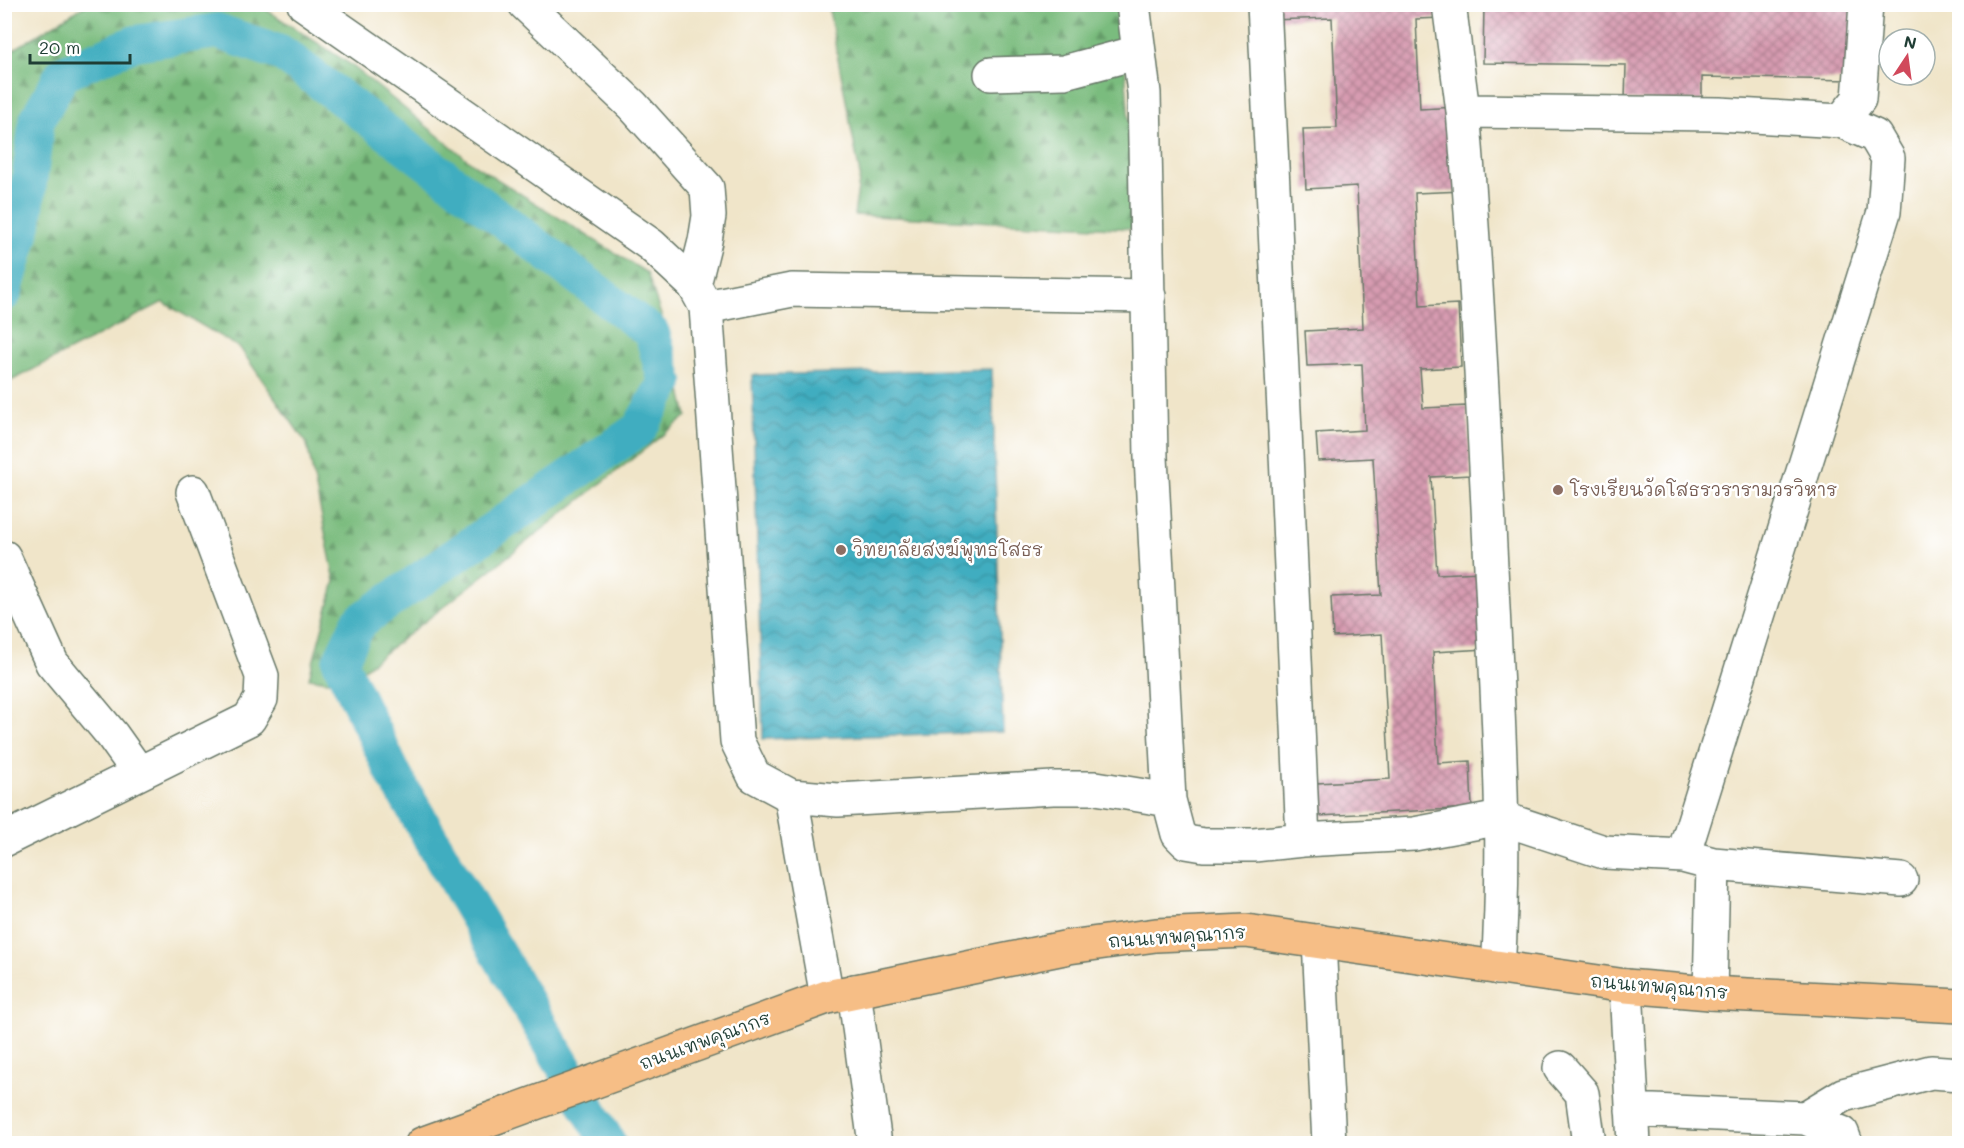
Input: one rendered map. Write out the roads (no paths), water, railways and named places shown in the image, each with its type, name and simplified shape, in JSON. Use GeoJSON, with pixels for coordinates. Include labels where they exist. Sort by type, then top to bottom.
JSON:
{"type":"FeatureCollection","features":[{"type":"Feature","properties":{"kind":"main road","name":"ถนนเทพคุณากร"},"geometry":{"type":"LineString","coordinates":[[422,1143],[840,994],[1069,947],[1156,935],[1246,931],[1626,986],[1710,993],[1959,1006]]}},
{"type":"Feature","properties":{"kind":"street"},"geometry":{"type":"LineString","coordinates":[[304,4],[651,245],[700,296],[792,290],[1149,296]]}},
{"type":"Feature","properties":{"kind":"street"},"geometry":{"type":"LineString","coordinates":[[525,4],[633,106],[707,188],[709,216],[700,296],[737,741],[754,776],[791,796],[837,800],[1053,788],[1096,788],[1170,800]]}},
{"type":"Feature","properties":{"kind":"street"},"geometry":{"type":"LineString","coordinates":[[1133,4],[1144,93],[1151,457],[1170,800],[1178,834],[1186,842],[1203,845],[1254,845],[1414,834],[1501,818],[1604,852],[1901,880]]}},
{"type":"Feature","properties":{"kind":"street"},"geometry":{"type":"LineString","coordinates":[[1264,4],[1286,431],[1303,840]]}},
{"type":"Feature","properties":{"kind":"street"},"geometry":{"type":"LineString","coordinates":[[1449,4],[1462,111],[1479,327],[1502,791],[1503,901],[1498,968]]}},
{"type":"Feature","properties":{"kind":"street"},"geometry":{"type":"LineString","coordinates":[[1840,121],[1859,99],[1866,4]]}},
{"type":"Feature","properties":{"kind":"street"},"geometry":{"type":"LineString","coordinates":[[991,74],[1064,72],[1139,52]]}},
{"type":"Feature","properties":{"kind":"street"},"geometry":{"type":"LineString","coordinates":[[1462,111],[1719,114],[1840,121],[1875,136],[1888,158],[1884,212],[1698,860],[1710,993]]}},
{"type":"Feature","properties":{"kind":"street"},"geometry":{"type":"LineString","coordinates":[[4,840],[249,719],[261,699],[262,676],[193,492]]}},
{"type":"Feature","properties":{"kind":"street"},"geometry":{"type":"LineString","coordinates":[[4,557],[52,663],[112,735],[139,773]]}},
{"type":"Feature","properties":{"kind":"street"},"geometry":{"type":"LineString","coordinates":[[791,796],[875,1143]]}},
{"type":"Feature","properties":{"kind":"street"},"geometry":{"type":"LineString","coordinates":[[1319,941],[1329,1143]]}},
{"type":"Feature","properties":{"kind":"street"},"geometry":{"type":"LineString","coordinates":[[1626,986],[1634,1143]]}},
{"type":"Feature","properties":{"kind":"street"},"geometry":{"type":"LineString","coordinates":[[1560,1068],[1582,1093],[1589,1143]]}},
{"type":"Feature","properties":{"kind":"street"},"geometry":{"type":"LineString","coordinates":[[1805,1118],[1843,1095],[1931,1072],[1959,1074]]}},
{"type":"Feature","properties":{"kind":"street"},"geometry":{"type":"LineString","coordinates":[[1632,1110],[1805,1118],[1842,1133],[1846,1143]]}},
{"type":"Feature","properties":{"kind":"water"},"geometry":{"type":"Polygon","coordinates":[[[992,369],[1003,732],[763,739],[752,375],[992,369]]]}},
{"type":"Feature","properties":{"kind":"waterway"},"geometry":{"type":"LineString","coordinates":[[4,293],[24,223],[37,120],[63,73],[135,43],[217,31],[283,54],[652,333],[666,382],[639,429],[359,622],[340,662],[395,777],[609,1144]]}},
{"type":"Feature","properties":{"kind":"place","name":"โรงเรียนวัดโสธรวรารามวรวิหาร"},"geometry":{"type":"Point","coordinates":[1558,490]}},
{"type":"Feature","properties":{"kind":"place","name":"วิทยาลัยสงฆ์พุทธโสธร"},"geometry":{"type":"Point","coordinates":[841,550]}}]}
